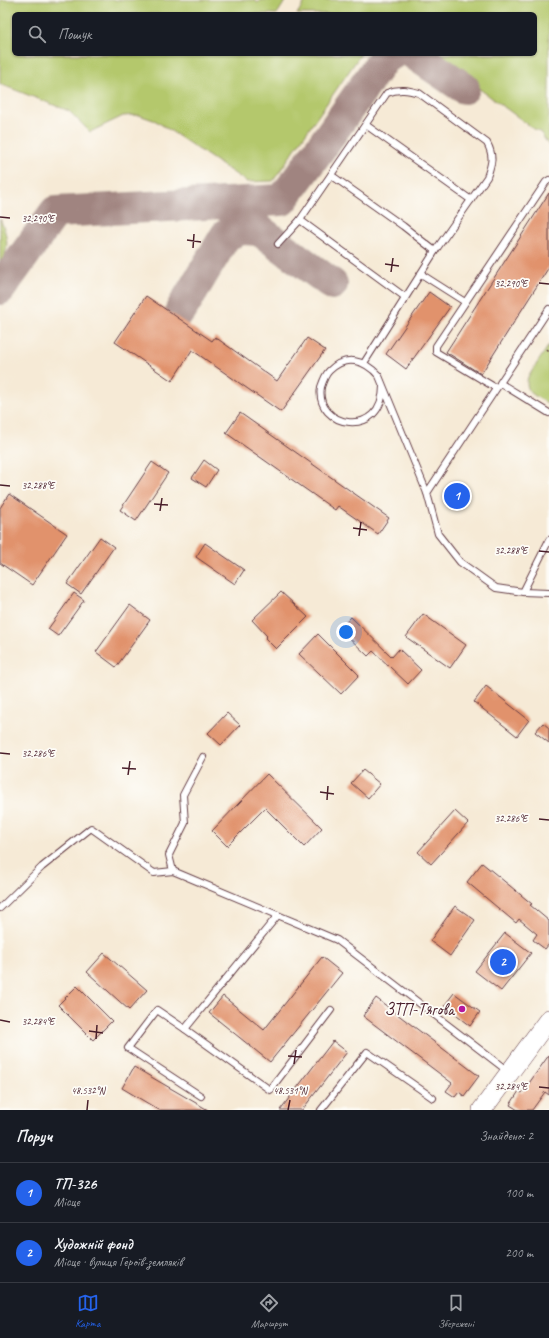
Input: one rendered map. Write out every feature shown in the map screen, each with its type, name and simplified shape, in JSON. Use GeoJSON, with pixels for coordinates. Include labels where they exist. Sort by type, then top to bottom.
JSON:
{"type":"FeatureCollection","features":[{"type":"Feature","properties":{"kind":"main road"},"geometry":{"type":"LineString","coordinates":[[482,1110],[549,1019]]}},
{"type":"Feature","properties":{"kind":"lane"},"geometry":{"type":"LineString","coordinates":[[278,244],[300,220],[388,93],[394,90],[407,90],[419,93],[487,142],[491,152],[492,163],[488,177],[435,251],[364,363]]}},
{"type":"Feature","properties":{"kind":"lane"},"geometry":{"type":"LineString","coordinates":[[366,125],[471,200]]}},
{"type":"Feature","properties":{"kind":"lane"},"geometry":{"type":"LineString","coordinates":[[331,175],[404,226],[435,251]]}},
{"type":"Feature","properties":{"kind":"lane"},"geometry":{"type":"LineString","coordinates":[[496,388],[436,352],[435,349],[465,302],[546,182],[549,180]]}},
{"type":"Feature","properties":{"kind":"lane"},"geometry":{"type":"LineString","coordinates":[[300,220],[405,297]]}},
{"type":"Feature","properties":{"kind":"lane"},"geometry":{"type":"LineString","coordinates":[[421,274],[465,302]]}},
{"type":"Feature","properties":{"kind":"lane"},"geometry":{"type":"LineString","coordinates":[[427,493],[549,309]]}},
{"type":"Feature","properties":{"kind":"lane"},"geometry":{"type":"LineString","coordinates":[[383,386],[383,397],[379,407],[373,415],[354,423],[343,422],[334,417],[327,410],[322,401],[322,381],[327,372],[335,366],[344,362],[354,361],[364,363],[372,368],[379,376],[427,493],[438,534],[460,562],[496,588],[523,592],[549,593]]}},
{"type":"Feature","properties":{"kind":"lane"},"geometry":{"type":"LineString","coordinates":[[500,383],[549,413]]}},
{"type":"Feature","properties":{"kind":"lane"},"geometry":{"type":"LineString","coordinates":[[523,592],[549,540]]}},
{"type":"Feature","properties":{"kind":"lane"},"geometry":{"type":"LineString","coordinates":[[174,871],[169,855],[185,823],[183,795],[203,757]]}},
{"type":"Feature","properties":{"kind":"lane"},"geometry":{"type":"LineString","coordinates":[[0,908],[42,867],[92,828],[154,873],[174,871],[337,940],[510,1072]]}},
{"type":"Feature","properties":{"kind":"lane"},"geometry":{"type":"LineString","coordinates":[[185,1029],[278,915]]}},
{"type":"Feature","properties":{"kind":"lane"},"geometry":{"type":"LineString","coordinates":[[201,1096],[128,1048],[157,1010],[270,1090],[331,1010]]}},
{"type":"Feature","properties":{"kind":"lane"},"geometry":{"type":"LineString","coordinates":[[321,1110],[367,1052],[433,1098]]}},
{"type":"Feature","properties":{"kind":"green space"},"geometry":{"type":"Polygon","coordinates":[[[0,0],[254,0],[258,3],[260,0],[286,0],[278,12],[12,12],[12,56],[360,56],[273,181],[247,182],[156,121],[139,115],[123,116],[90,132],[69,111],[0,84],[0,0]]]}},
{"type":"Feature","properties":{"kind":"green space"},"geometry":{"type":"Polygon","coordinates":[[[306,0],[549,0],[549,146],[541,133],[435,56],[537,56],[537,12],[298,12],[306,0]]]}},
{"type":"Feature","properties":{"kind":"green space"},"geometry":{"type":"Polygon","coordinates":[[[0,219],[5,231],[7,247],[0,265],[0,219]]]}},
{"type":"Feature","properties":{"kind":"green space"},"geometry":{"type":"Polygon","coordinates":[[[549,345],[549,404],[532,394],[527,382],[528,377],[549,345]]]}},
{"type":"Feature","properties":{"kind":"building"},"geometry":{"type":"Polygon","coordinates":[[[549,193],[549,267],[481,374],[446,352],[549,193]]]}},
{"type":"Feature","properties":{"kind":"building"},"geometry":{"type":"Polygon","coordinates":[[[429,292],[450,307],[406,369],[386,354],[429,292]]]}},
{"type":"Feature","properties":{"kind":"building"},"geometry":{"type":"Polygon","coordinates":[[[146,296],[212,341],[215,337],[277,381],[307,338],[325,350],[281,412],[192,350],[172,381],[115,342],[146,296]]]}},
{"type":"Feature","properties":{"kind":"building"},"geometry":{"type":"Polygon","coordinates":[[[240,413],[389,518],[378,534],[338,506],[335,510],[226,433],[240,413]]]}},
{"type":"Feature","properties":{"kind":"building"},"geometry":{"type":"Polygon","coordinates":[[[204,460],[217,470],[206,487],[192,478],[204,460]]]}},
{"type":"Feature","properties":{"kind":"building"},"geometry":{"type":"Polygon","coordinates":[[[152,462],[168,473],[136,521],[120,510],[152,462]]]}},
{"type":"Feature","properties":{"kind":"building"},"geometry":{"type":"Polygon","coordinates":[[[454,486],[466,494],[460,505],[447,497],[454,486]]]}},
{"type":"Feature","properties":{"kind":"building"},"geometry":{"type":"Polygon","coordinates":[[[9,494],[67,534],[32,585],[0,563],[0,508],[9,494]]]}},
{"type":"Feature","properties":{"kind":"building"},"geometry":{"type":"Polygon","coordinates":[[[100,537],[114,547],[81,594],[67,584],[100,537]]]}},
{"type":"Feature","properties":{"kind":"building"},"geometry":{"type":"Polygon","coordinates":[[[205,543],[244,570],[235,584],[196,557],[205,543]]]}},
{"type":"Feature","properties":{"kind":"building"},"geometry":{"type":"Polygon","coordinates":[[[281,592],[308,617],[276,649],[265,638],[267,636],[252,620],[281,592]]]}},
{"type":"Feature","properties":{"kind":"building"},"geometry":{"type":"Polygon","coordinates":[[[74,593],[84,600],[58,636],[48,629],[74,593]]]}},
{"type":"Feature","properties":{"kind":"building"},"geometry":{"type":"Polygon","coordinates":[[[130,605],[150,620],[116,667],[96,652],[130,605]]]}},
{"type":"Feature","properties":{"kind":"building"},"geometry":{"type":"Polygon","coordinates":[[[423,614],[466,645],[450,668],[406,637],[423,614]]]}},
{"type":"Feature","properties":{"kind":"building"},"geometry":{"type":"Polygon","coordinates":[[[351,617],[392,657],[399,649],[421,670],[408,684],[373,651],[368,656],[340,629],[351,617]]]}},
{"type":"Feature","properties":{"kind":"building"},"geometry":{"type":"Polygon","coordinates":[[[318,634],[359,675],[341,694],[299,654],[318,634]]]}},
{"type":"Feature","properties":{"kind":"building"},"geometry":{"type":"Polygon","coordinates":[[[486,686],[529,720],[517,736],[474,702],[486,686]]]}},
{"type":"Feature","properties":{"kind":"building"},"geometry":{"type":"Polygon","coordinates":[[[227,713],[240,725],[221,745],[208,733],[227,713]]]}},
{"type":"Feature","properties":{"kind":"building"},"geometry":{"type":"Polygon","coordinates":[[[543,723],[549,728],[549,743],[535,732],[543,723]]]}},
{"type":"Feature","properties":{"kind":"building"},"geometry":{"type":"Polygon","coordinates":[[[363,770],[380,784],[368,798],[351,783],[363,770]]]}},
{"type":"Feature","properties":{"kind":"building"},"geometry":{"type":"Polygon","coordinates":[[[267,774],[322,828],[304,847],[265,808],[227,846],[212,831],[267,774]]]}},
{"type":"Feature","properties":{"kind":"building"},"geometry":{"type":"Polygon","coordinates":[[[455,811],[468,823],[431,864],[418,852],[455,811]]]}},
{"type":"Feature","properties":{"kind":"building"},"geometry":{"type":"Polygon","coordinates":[[[482,863],[532,904],[530,905],[549,921],[549,944],[545,949],[533,940],[537,934],[519,919],[516,923],[467,882],[482,863]]]}},
{"type":"Feature","properties":{"kind":"building"},"geometry":{"type":"Polygon","coordinates":[[[455,906],[475,920],[450,956],[430,941],[455,906]]]}},
{"type":"Feature","properties":{"kind":"building"},"geometry":{"type":"Polygon","coordinates":[[[505,933],[531,953],[501,991],[475,971],[505,933]]]}},
{"type":"Feature","properties":{"kind":"building"},"geometry":{"type":"Polygon","coordinates":[[[104,953],[147,990],[129,1010],[87,972],[104,953]]]}},
{"type":"Feature","properties":{"kind":"building"},"geometry":{"type":"Polygon","coordinates":[[[322,957],[342,973],[270,1062],[209,1013],[223,996],[264,1030],[322,957]]]}},
{"type":"Feature","properties":{"kind":"building"},"geometry":{"type":"Polygon","coordinates":[[[77,986],[112,1021],[93,1040],[58,1005],[77,986]]]}},
{"type":"Feature","properties":{"kind":"building","name":"ЗТП-Тягова"},"geometry":{"type":"Polygon","coordinates":[[[454,993],[480,1012],[470,1026],[444,1006],[454,993]]]}},
{"type":"Feature","properties":{"kind":"building"},"geometry":{"type":"Polygon","coordinates":[[[376,998],[479,1076],[464,1096],[459,1092],[455,1097],[446,1091],[452,1083],[363,1016],[376,998]]]}},
{"type":"Feature","properties":{"kind":"building"},"geometry":{"type":"Polygon","coordinates":[[[333,1041],[347,1052],[302,1110],[280,1110],[333,1041]]]}},
{"type":"Feature","properties":{"kind":"building"},"geometry":{"type":"Polygon","coordinates":[[[549,1055],[549,1095],[545,1092],[532,1110],[518,1110],[510,1105],[519,1091],[522,1093],[549,1055]]]}},
{"type":"Feature","properties":{"kind":"building"},"geometry":{"type":"Polygon","coordinates":[[[134,1067],[208,1110],[159,1110],[122,1088],[134,1067]]]}},
{"type":"Feature","properties":{"kind":"taxiway"},"geometry":{"type":"LineString","coordinates":[[0,289],[55,212],[282,200],[385,57],[387,56]]}},
{"type":"Feature","properties":{"kind":"taxiway"},"geometry":{"type":"LineString","coordinates":[[417,56],[464,88]]}},
{"type":"Feature","properties":{"kind":"taxiway"},"geometry":{"type":"LineString","coordinates":[[223,203],[332,284]]}},
{"type":"Feature","properties":{"kind":"taxiway"},"geometry":{"type":"LineString","coordinates":[[181,310],[226,235],[242,229],[259,230]]}},
{"type":"Feature","properties":{"kind":"place","name":"ТП-326"},"geometry":{"type":"Point","coordinates":[457,496]}},
{"type":"Feature","properties":{"kind":"place","name":"Художній фонд"},"geometry":{"type":"Point","coordinates":[503,962]}},
{"type":"Feature","properties":{"kind":"place","name":"ЗТП-Тягова"},"geometry":{"type":"Point","coordinates":[462,1009]}}]}
